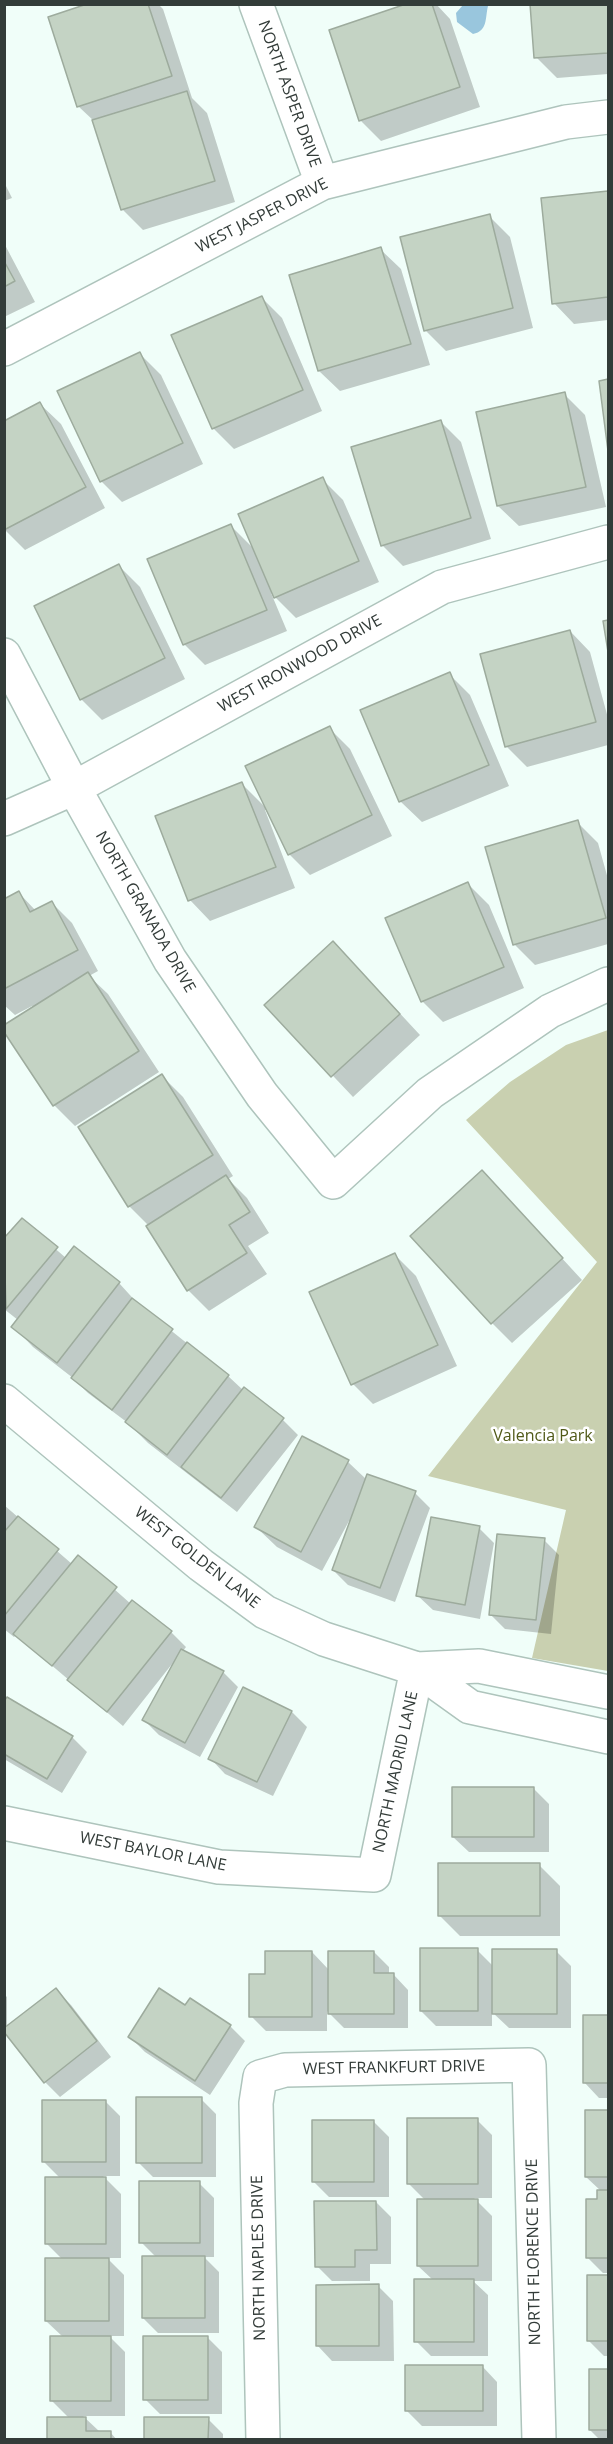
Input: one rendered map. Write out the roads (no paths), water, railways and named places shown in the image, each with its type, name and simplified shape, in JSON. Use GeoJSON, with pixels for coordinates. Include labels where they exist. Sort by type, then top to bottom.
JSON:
{"type":"FeatureCollection","features":[{"type":"Feature","properties":{"kind":"street","name":"NORTH ASPER DRIVE"},"geometry":{"type":"LineString","coordinates":[[256,4],[322,183]]}},
{"type":"Feature","properties":{"kind":"street","name":"WEST JASPER DRIVE"},"geometry":{"type":"LineString","coordinates":[[4,349],[322,183],[566,122],[609,117]]}},
{"type":"Feature","properties":{"kind":"street","name":"WEST IRONWOOD DRIVE"},"geometry":{"type":"LineString","coordinates":[[4,819],[74,788],[442,587],[609,542]]}},
{"type":"Feature","properties":{"kind":"street","name":"NORTH GRANADA DRIVE"},"geometry":{"type":"LineString","coordinates":[[4,655],[74,788],[170,960],[262,1095],[333,1182],[430,1093],[550,1011],[609,984]]}},
{"type":"Feature","properties":{"kind":"street","name":"WEST GOLDEN LANE"},"geometry":{"type":"LineString","coordinates":[[4,1401],[201,1565],[265,1612],[324,1639],[417,1669],[470,1707],[609,1737]]}},
{"type":"Feature","properties":{"kind":"street","name":"WEST GOLDEN LANE"},"geometry":{"type":"LineString","coordinates":[[417,1669],[479,1666],[609,1692]]}},
{"type":"Feature","properties":{"kind":"street","name":"NORTH MADRID LANE"},"geometry":{"type":"LineString","coordinates":[[374,1875],[417,1669]]}},
{"type":"Feature","properties":{"kind":"street","name":"WEST BAYLOR LANE"},"geometry":{"type":"LineString","coordinates":[[4,1824],[219,1867],[374,1875]]}},
{"type":"Feature","properties":{"kind":"street","name":"WEST FRANKFURT DRIVE"},"geometry":{"type":"LineString","coordinates":[[260,2077],[285,2070],[529,2065]]}},
{"type":"Feature","properties":{"kind":"street","name":"NORTH FLORENCE DRIVE"},"geometry":{"type":"LineString","coordinates":[[529,2065],[538,2439]]}},
{"type":"Feature","properties":{"kind":"street","name":"NORTH NAPLES DRIVE"},"geometry":{"type":"LineString","coordinates":[[260,2077],[256,2103],[263,2439]]}},
{"type":"Feature","properties":{"kind":"water"},"geometry":{"type":"Polygon","coordinates":[[[463,5],[492,5],[488,6],[484,27],[478,32],[473,34],[457,22],[456,13],[463,5]]]}},
{"type":"Feature","properties":{"kind":"park label","name":"Valencia Park"},"geometry":{"type":"Point","coordinates":[543,1436]}}]}
